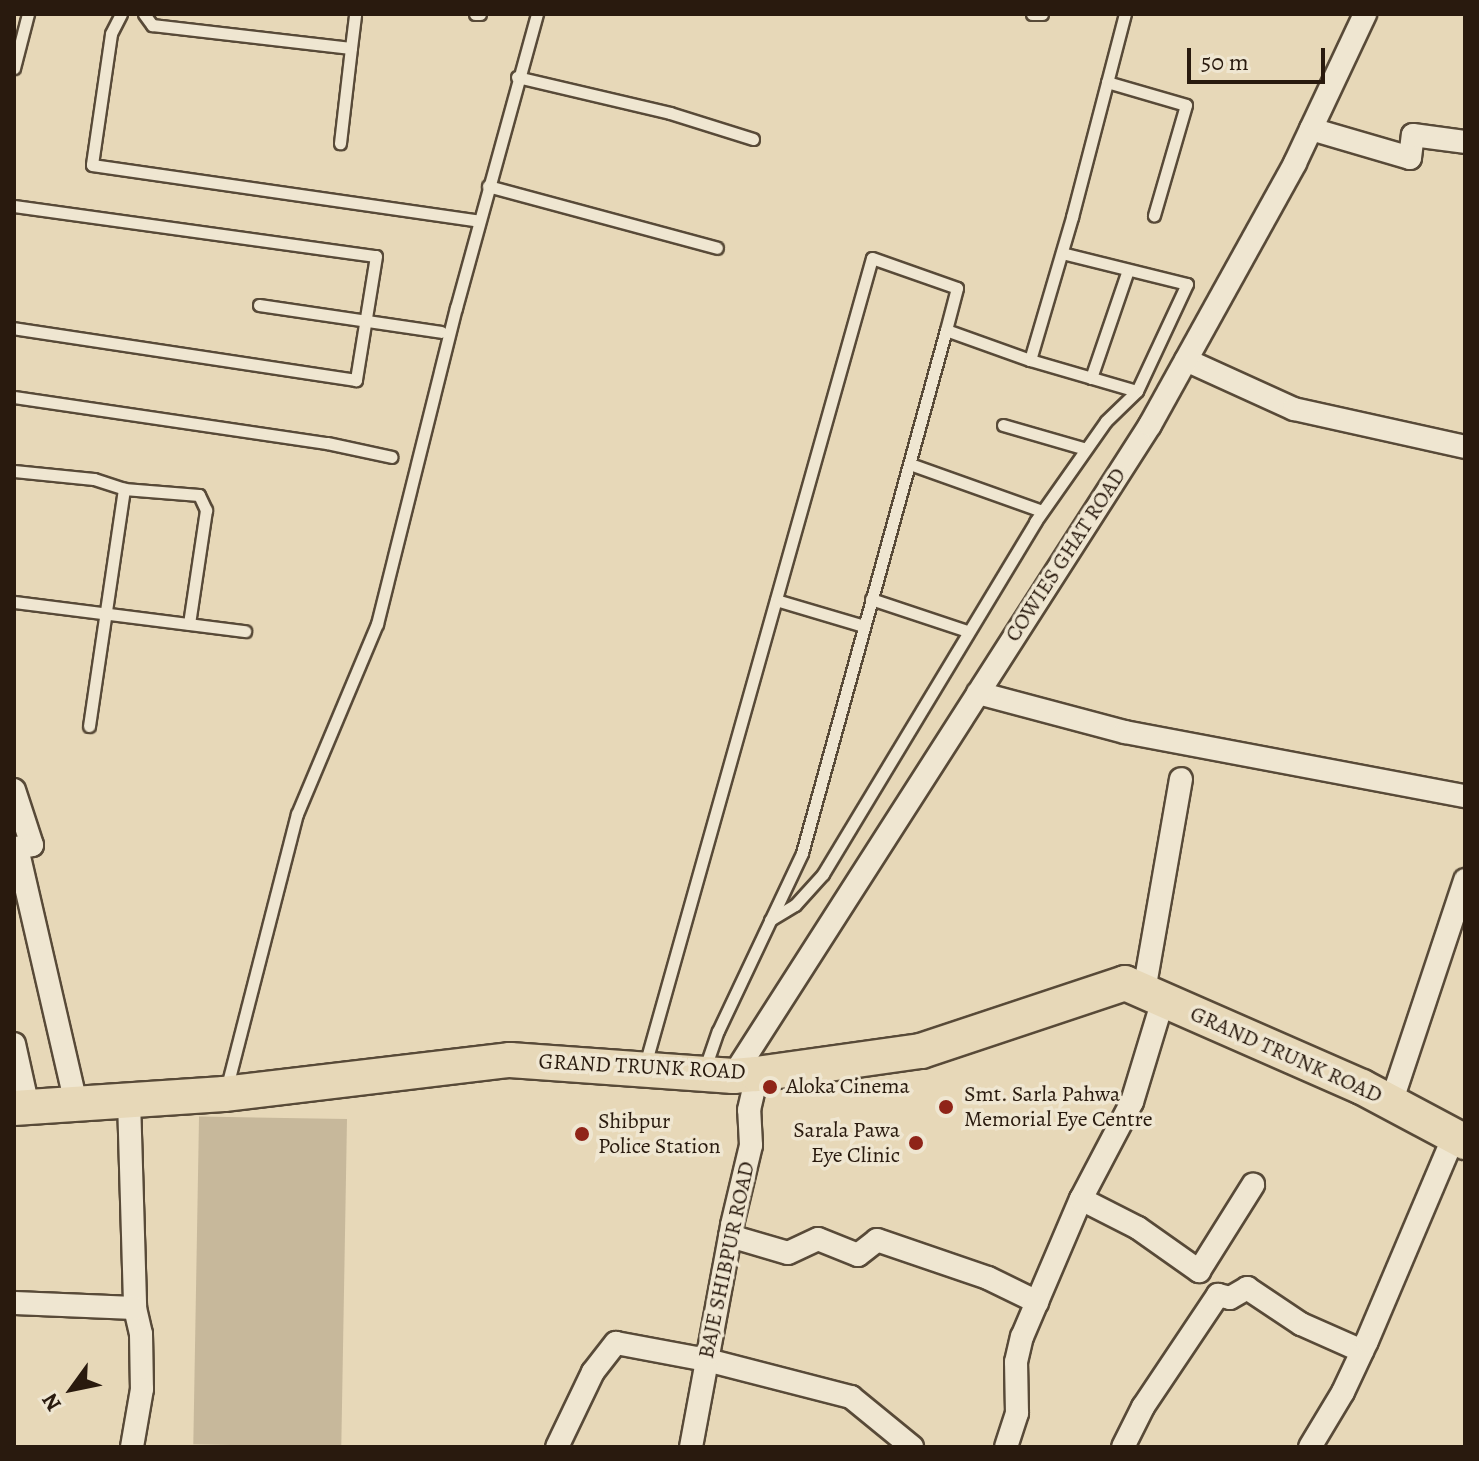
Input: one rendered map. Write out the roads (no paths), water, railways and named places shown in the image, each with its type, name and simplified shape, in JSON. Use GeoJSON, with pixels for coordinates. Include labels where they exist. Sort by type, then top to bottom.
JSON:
{"type":"FeatureCollection","features":[{"type":"Feature","properties":{"kind":"main road","name":"GRAND TRUNK ROAD"},"geometry":{"type":"LineString","coordinates":[[21,1107],[224,1094],[510,1060],[731,1074],[921,1051],[1125,983],[1391,1103],[1459,1139]]}},
{"type":"Feature","properties":{"kind":"street","name":"COWIES GHAT ROAD"},"geometry":{"type":"LineString","coordinates":[[731,1074],[1150,425],[1311,129],[1365,14]]}},
{"type":"Feature","properties":{"kind":"street"},"geometry":{"type":"LineString","coordinates":[[1311,129],[1410,158],[1413,135],[1465,142]]}},
{"type":"Feature","properties":{"kind":"street"},"geometry":{"type":"LineString","coordinates":[[1186,360],[1294,409],[1465,447]]}},
{"type":"Feature","properties":{"kind":"street"},"geometry":{"type":"LineString","coordinates":[[978,693],[1125,732],[1465,796]]}},
{"type":"Feature","properties":{"kind":"street"},"geometry":{"type":"LineString","coordinates":[[1006,1447],[1017,1413],[1016,1362],[1037,1302],[1081,1199],[1132,1102],[1154,996],[1181,779]]}},
{"type":"Feature","properties":{"kind":"street"},"geometry":{"type":"LineString","coordinates":[[14,790],[32,845],[17,848],[76,1104]]}},
{"type":"Feature","properties":{"kind":"street"},"geometry":{"type":"LineString","coordinates":[[1391,1103],[1465,880]]}},
{"type":"Feature","properties":{"kind":"street"},"geometry":{"type":"LineString","coordinates":[[14,1044],[21,1107]]}},
{"type":"Feature","properties":{"kind":"street","name":"BAJE SHIBPUR ROAD"},"geometry":{"type":"LineString","coordinates":[[691,1447],[730,1236],[751,1145],[749,1110],[731,1074]]}},
{"type":"Feature","properties":{"kind":"street"},"geometry":{"type":"LineString","coordinates":[[129,1100],[135,1308],[141,1334],[142,1389],[132,1447]]}},
{"type":"Feature","properties":{"kind":"street"},"geometry":{"type":"LineString","coordinates":[[1310,1447],[1343,1392],[1459,1139]]}},
{"type":"Feature","properties":{"kind":"street"},"geometry":{"type":"LineString","coordinates":[[1199,1271],[1253,1185]]}},
{"type":"Feature","properties":{"kind":"street"},"geometry":{"type":"LineString","coordinates":[[1081,1199],[1138,1228],[1199,1271],[1218,1295],[1230,1298],[1247,1288],[1301,1324],[1362,1351]]}},
{"type":"Feature","properties":{"kind":"street"},"geometry":{"type":"LineString","coordinates":[[730,1236],[788,1253],[818,1239],[858,1255],[877,1240],[988,1278],[1037,1302]]}},
{"type":"Feature","properties":{"kind":"street"},"geometry":{"type":"LineString","coordinates":[[1123,1447],[1143,1407],[1218,1295]]}},
{"type":"Feature","properties":{"kind":"street"},"geometry":{"type":"LineString","coordinates":[[14,1303],[135,1308]]}},
{"type":"Feature","properties":{"kind":"street"},"geometry":{"type":"LineString","coordinates":[[557,1447],[593,1372],[616,1343],[707,1360],[851,1397],[912,1447]]}},
{"type":"Feature","properties":{"kind":"lane"},"geometry":{"type":"LineString","coordinates":[[14,68],[28,14]]}},
{"type":"Feature","properties":{"kind":"lane"},"geometry":{"type":"LineString","coordinates":[[121,14],[111,34],[92,165],[479,221]]}},
{"type":"Feature","properties":{"kind":"lane"},"geometry":{"type":"LineString","coordinates":[[144,14],[152,25],[351,48]]}},
{"type":"Feature","properties":{"kind":"lane"},"geometry":{"type":"LineString","coordinates":[[340,143],[355,14]]}},
{"type":"Feature","properties":{"kind":"lane"},"geometry":{"type":"LineString","coordinates":[[224,1094],[297,814],[377,624],[488,186],[537,14]]}},
{"type":"Feature","properties":{"kind":"lane"},"geometry":{"type":"LineString","coordinates":[[1032,14],[1042,14]]}},
{"type":"Feature","properties":{"kind":"lane"},"geometry":{"type":"LineString","coordinates":[[1030,360],[1062,253],[1125,14]]}},
{"type":"Feature","properties":{"kind":"lane"},"geometry":{"type":"LineString","coordinates":[[517,77],[670,113],[753,139]]}},
{"type":"Feature","properties":{"kind":"lane"},"geometry":{"type":"LineString","coordinates":[[1107,82],[1186,105],[1154,215]]}},
{"type":"Feature","properties":{"kind":"lane"},"geometry":{"type":"LineString","coordinates":[[488,186],[717,248]]}},
{"type":"Feature","properties":{"kind":"lane"},"geometry":{"type":"LineString","coordinates":[[14,206],[376,256],[356,380],[14,328]]}},
{"type":"Feature","properties":{"kind":"lane"},"geometry":{"type":"LineString","coordinates":[[770,920],[795,905],[823,874],[876,791],[967,631],[1042,511],[1106,421],[1137,391],[1187,284],[1062,253]]}},
{"type":"Feature","properties":{"kind":"lane"},"geometry":{"type":"LineString","coordinates":[[644,1069],[872,258],[957,288],[802,853],[718,1031],[731,1074]]}},
{"type":"Feature","properties":{"kind":"lane"},"geometry":{"type":"LineString","coordinates":[[1091,378],[1128,270]]}},
{"type":"Feature","properties":{"kind":"lane"},"geometry":{"type":"LineString","coordinates":[[259,305],[441,332]]}},
{"type":"Feature","properties":{"kind":"lane"},"geometry":{"type":"LineString","coordinates":[[946,330],[1030,360],[1137,391]]}},
{"type":"Feature","properties":{"kind":"lane"},"geometry":{"type":"LineString","coordinates":[[14,397],[327,443],[392,457]]}},
{"type":"Feature","properties":{"kind":"lane"},"geometry":{"type":"LineString","coordinates":[[1003,425],[1086,449]]}},
{"type":"Feature","properties":{"kind":"lane"},"geometry":{"type":"LineString","coordinates":[[910,464],[1042,511]]}},
{"type":"Feature","properties":{"kind":"lane"},"geometry":{"type":"LineString","coordinates":[[14,471],[94,479],[124,489],[199,495],[206,510],[189,624]]}},
{"type":"Feature","properties":{"kind":"lane"},"geometry":{"type":"LineString","coordinates":[[89,726],[124,489]]}},
{"type":"Feature","properties":{"kind":"lane"},"geometry":{"type":"LineString","coordinates":[[871,599],[967,631]]}},
{"type":"Feature","properties":{"kind":"lane"},"geometry":{"type":"LineString","coordinates":[[776,600],[864,626]]}},
{"type":"Feature","properties":{"kind":"lane"},"geometry":{"type":"LineString","coordinates":[[14,602],[245,631]]}},
{"type":"Feature","properties":{"kind":"place","name":"Aloka Cinema"},"geometry":{"type":"Point","coordinates":[770,1087]}},
{"type":"Feature","properties":{"kind":"place","name":"Smt. Sarla Pahwa Memorial Eye Centre"},"geometry":{"type":"Point","coordinates":[946,1107]}},
{"type":"Feature","properties":{"kind":"place","name":"Shibpur Police Station"},"geometry":{"type":"Point","coordinates":[582,1134]}},
{"type":"Feature","properties":{"kind":"place","name":"Sarala Pawa Eye Clinic"},"geometry":{"type":"Point","coordinates":[916,1143]}}]}
